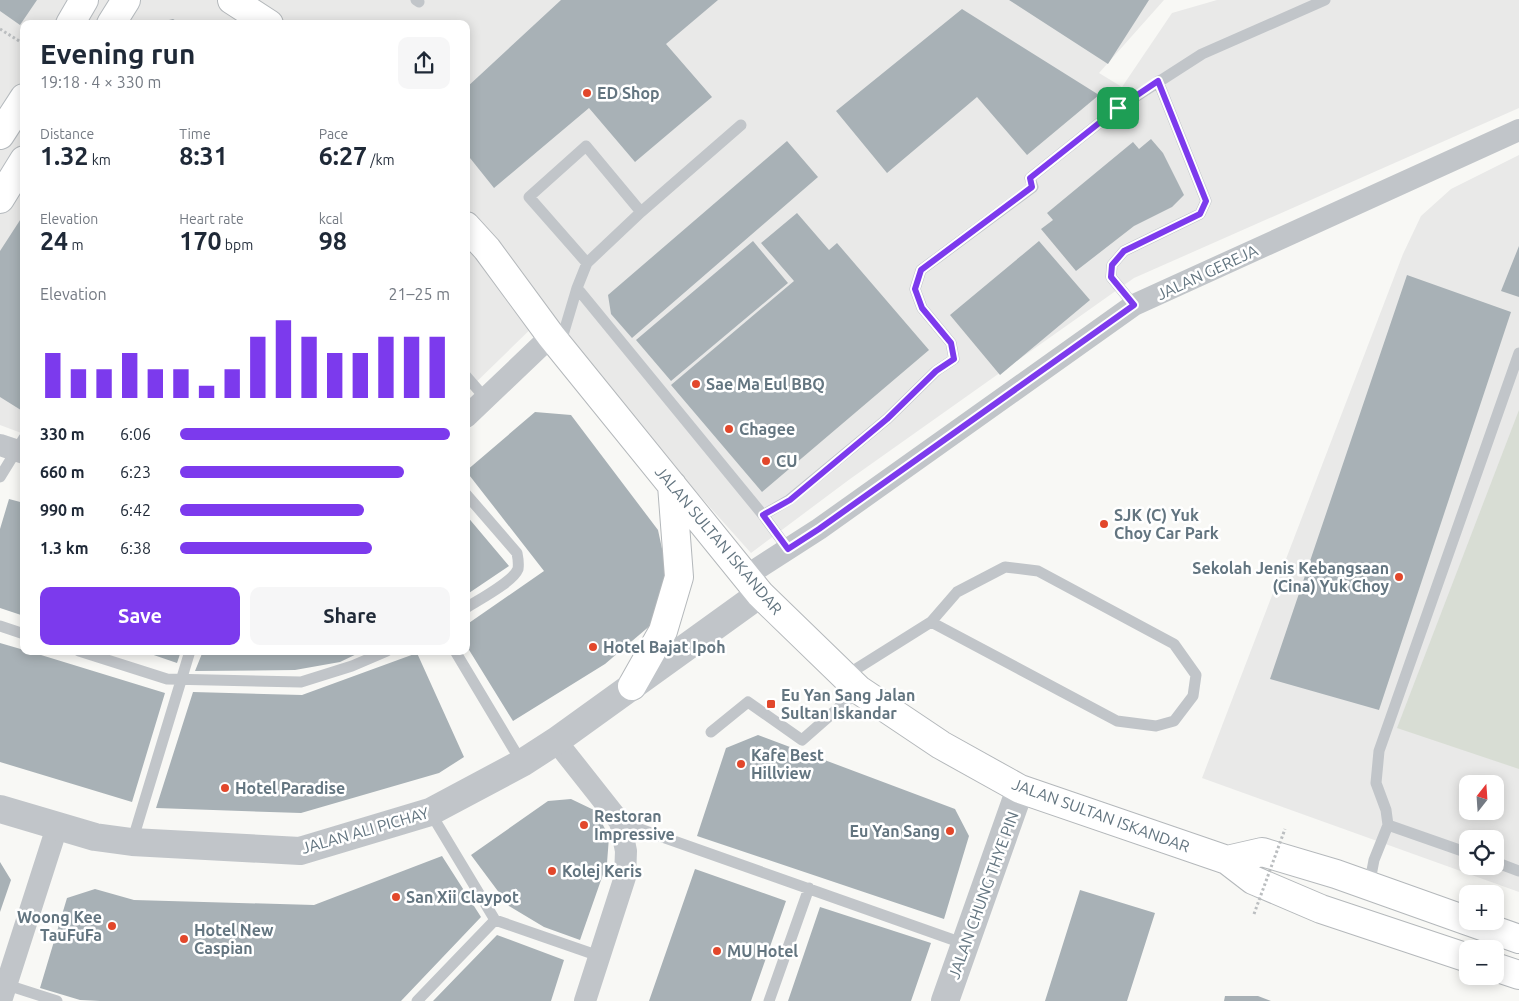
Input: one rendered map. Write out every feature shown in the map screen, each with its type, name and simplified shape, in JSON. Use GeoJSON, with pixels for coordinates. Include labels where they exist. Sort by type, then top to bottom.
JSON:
{"type":"FeatureCollection","features":[{"type":"Feature","properties":{"kind":"main road"},"geometry":{"type":"LineString","coordinates":[[72,20],[84,0]]}},
{"type":"Feature","properties":{"kind":"main road"},"geometry":{"type":"LineString","coordinates":[[114,20],[126,0]]}},
{"type":"Feature","properties":{"kind":"main road"},"geometry":{"type":"LineString","coordinates":[[232,0],[264,20]]}},
{"type":"Feature","properties":{"kind":"main road"},"geometry":{"type":"LineString","coordinates":[[0,136],[20,104]]}},
{"type":"Feature","properties":{"kind":"main road"},"geometry":{"type":"LineString","coordinates":[[0,199],[20,166]]}},
{"type":"Feature","properties":{"kind":"main road","name":"JALAN SULTAN ISKANDAR"},"geometry":{"type":"LineString","coordinates":[[470,237],[487,249],[555,342],[753,585],[852,683],[941,745],[1020,789],[1227,860],[1253,880],[1321,909],[1459,955]]}},
{"type":"Feature","properties":{"kind":"main road"},"geometry":{"type":"LineString","coordinates":[[632,686],[663,631],[679,577],[672,485]]}},
{"type":"Feature","properties":{"kind":"main road"},"geometry":{"type":"LineString","coordinates":[[1227,860],[1262,852],[1336,874],[1459,918]]}},
{"type":"Feature","properties":{"kind":"main road"},"geometry":{"type":"LineString","coordinates":[[1494,930],[1519,939]]}},
{"type":"Feature","properties":{"kind":"main road"},"geometry":{"type":"LineString","coordinates":[[1504,970],[1519,975]]}},
{"type":"Feature","properties":{"kind":"street","name":"JALAN GEREJA"},"geometry":{"type":"LineString","coordinates":[[753,585],[788,549],[819,529],[1134,305],[1519,130]]}},
{"type":"Feature","properties":{"kind":"street"},"geometry":{"type":"LineString","coordinates":[[470,413],[555,342]]}},
{"type":"Feature","properties":{"kind":"street","name":"JALAN ALI PICHAY"},"geometry":{"type":"LineString","coordinates":[[0,809],[95,837],[132,842],[300,851],[430,812],[522,763],[632,686],[753,585]]}},
{"type":"Feature","properties":{"kind":"street"},"geometry":{"type":"LineString","coordinates":[[556,741],[620,822],[626,851],[625,876],[585,1001]]}},
{"type":"Feature","properties":{"kind":"street","name":"JALAN CHUNG THYE PIN"},"geometry":{"type":"LineString","coordinates":[[945,1001],[1020,789]]}},
{"type":"Feature","properties":{"kind":"street"},"geometry":{"type":"LineString","coordinates":[[3,989],[57,827]]}},
{"type":"Feature","properties":{"kind":"lane"},"geometry":{"type":"LineString","coordinates":[[763,515],[790,500],[887,419],[936,371],[954,359],[951,343],[922,308],[915,289],[921,270],[1032,187],[1030,178],[1118,108],[1158,81],[1202,54],[1325,0]]}},
{"type":"Feature","properties":{"kind":"lane"},"geometry":{"type":"LineString","coordinates":[[1134,305],[1111,277],[1112,265],[1124,251],[1200,214],[1206,201],[1158,81]]}},
{"type":"Feature","properties":{"kind":"lane"},"geometry":{"type":"LineString","coordinates":[[555,342],[587,263],[640,212],[740,125]]}},
{"type":"Feature","properties":{"kind":"lane"},"geometry":{"type":"LineString","coordinates":[[587,263],[530,197],[586,146],[640,212]]}},
{"type":"Feature","properties":{"kind":"lane"},"geometry":{"type":"LineString","coordinates":[[577,288],[763,515],[788,549]]}},
{"type":"Feature","properties":{"kind":"lane"},"geometry":{"type":"LineString","coordinates":[[1368,887],[1374,860],[1388,825],[1386,810],[1376,782],[1379,751],[1519,353]]}},
{"type":"Feature","properties":{"kind":"lane"},"geometry":{"type":"LineString","coordinates":[[470,381],[486,399]]}},
{"type":"Feature","properties":{"kind":"lane"},"geometry":{"type":"LineString","coordinates":[[0,477],[16,447]]}},
{"type":"Feature","properties":{"kind":"lane"},"geometry":{"type":"LineString","coordinates":[[470,499],[517,553],[519,561],[517,571],[507,582],[470,605]]}},
{"type":"Feature","properties":{"kind":"lane"},"geometry":{"type":"LineString","coordinates":[[711,732],[748,702],[802,740],[852,683],[931,622],[957,592],[1005,567],[1038,571],[1174,644],[1196,675],[1193,696],[1174,721],[1156,726],[1117,720],[931,622]]}},
{"type":"Feature","properties":{"kind":"lane"},"geometry":{"type":"LineString","coordinates":[[0,626],[20,633]]}},
{"type":"Feature","properties":{"kind":"lane"},"geometry":{"type":"LineString","coordinates":[[92,655],[167,679],[301,682],[352,666],[378,655]]}},
{"type":"Feature","properties":{"kind":"lane"},"geometry":{"type":"LineString","coordinates":[[132,842],[189,655]]}},
{"type":"Feature","properties":{"kind":"lane"},"geometry":{"type":"LineString","coordinates":[[456,655],[522,763]]}},
{"type":"Feature","properties":{"kind":"lane"},"geometry":{"type":"LineString","coordinates":[[430,812],[495,920],[599,956]]}},
{"type":"Feature","properties":{"kind":"lane"},"geometry":{"type":"LineString","coordinates":[[620,822],[965,944]]}},
{"type":"Feature","properties":{"kind":"lane"},"geometry":{"type":"LineString","coordinates":[[1388,825],[1459,850]]}},
{"type":"Feature","properties":{"kind":"lane"},"geometry":{"type":"LineString","coordinates":[[1504,865],[1519,871]]}},
{"type":"Feature","properties":{"kind":"lane"},"geometry":{"type":"LineString","coordinates":[[770,1001],[809,888]]}},
{"type":"Feature","properties":{"kind":"lane"},"geometry":{"type":"LineString","coordinates":[[417,1001],[495,920]]}},
{"type":"Feature","properties":{"kind":"lane"},"geometry":{"type":"LineString","coordinates":[[3,989],[57,1001]]}},
{"type":"Feature","properties":{"kind":"path"},"geometry":{"type":"LineString","coordinates":[[0,29],[20,42]]}},
{"type":"Feature","properties":{"kind":"path"},"geometry":{"type":"LineString","coordinates":[[1254,914],[1285,829]]}},
{"type":"Feature","properties":{"kind":"shaded area"},"geometry":{"type":"Polygon","coordinates":[[[0,0],[1164,0],[1099,73],[1122,87],[1172,13],[1217,0],[1519,0],[1519,108],[1134,278],[850,479],[751,553],[541,319],[470,388],[470,20],[20,20],[20,432],[0,425],[0,0]]]}},
{"type":"Feature","properties":{"kind":"shaded area","name":"Sekolah Jenis Kebangsaan (Cina) Yuk Choy"},"geometry":{"type":"Polygon","coordinates":[[[1519,155],[1519,892],[1504,885],[1472,875],[1504,875],[1504,830],[1459,830],[1459,870],[1202,778],[1403,254],[1421,216],[1451,189],[1519,155]]]}},
{"type":"Feature","properties":{"kind":"shaded area"},"geometry":{"type":"Polygon","coordinates":[[[1519,410],[1519,769],[1397,728],[1519,410]]]}},
{"type":"Feature","properties":{"kind":"building"},"geometry":{"type":"Polygon","coordinates":[[[0,0],[37,0],[23,20],[20,20],[20,25],[0,11],[0,0]]]}},
{"type":"Feature","properties":{"kind":"building","name":"ED Shop"},"geometry":{"type":"Polygon","coordinates":[[[561,0],[718,0],[666,44],[712,97],[635,162],[589,108],[494,188],[470,158],[470,84],[561,0]]]}},
{"type":"Feature","properties":{"kind":"building"},"geometry":{"type":"Polygon","coordinates":[[[1009,0],[1149,0],[1108,64],[1009,0]]]}},
{"type":"Feature","properties":{"kind":"building"},"geometry":{"type":"Polygon","coordinates":[[[962,9],[1099,95],[1027,155],[977,97],[887,173],[836,111],[962,9]]]}},
{"type":"Feature","properties":{"kind":"building"},"geometry":{"type":"Polygon","coordinates":[[[1151,139],[1163,153],[1184,195],[1172,207],[1134,226],[1076,271],[1041,229],[1053,220],[1047,213],[1133,142],[1139,149],[1151,139]]]}},
{"type":"Feature","properties":{"kind":"building"},"geometry":{"type":"Polygon","coordinates":[[[787,141],[818,177],[632,338],[611,314],[608,295],[787,141]]]}},
{"type":"Feature","properties":{"kind":"building"},"geometry":{"type":"Polygon","coordinates":[[[797,213],[829,250],[837,243],[929,350],[762,492],[671,385],[794,281],[761,243],[797,213]]]}},
{"type":"Feature","properties":{"kind":"building"},"geometry":{"type":"Polygon","coordinates":[[[20,220],[20,410],[0,397],[0,251],[20,220]]]}},
{"type":"Feature","properties":{"kind":"building"},"geometry":{"type":"Polygon","coordinates":[[[753,241],[788,283],[671,381],[636,340],[753,241]]]}},
{"type":"Feature","properties":{"kind":"building"},"geometry":{"type":"Polygon","coordinates":[[[1039,241],[1090,300],[1000,375],[950,315],[1039,241]]]}},
{"type":"Feature","properties":{"kind":"building"},"geometry":{"type":"Polygon","coordinates":[[[1519,246],[1519,297],[1501,291],[1519,246]]]}},
{"type":"Feature","properties":{"kind":"building"},"geometry":{"type":"Polygon","coordinates":[[[1407,275],[1511,312],[1379,710],[1270,679],[1407,275]]]}},
{"type":"Feature","properties":{"kind":"building"},"geometry":{"type":"Polygon","coordinates":[[[535,412],[571,415],[658,530],[667,572],[652,624],[605,664],[513,721],[470,651],[470,622],[544,571],[470,476],[470,468],[535,412]]]}},
{"type":"Feature","properties":{"kind":"building"},"geometry":{"type":"Polygon","coordinates":[[[9,499],[20,502],[20,615],[0,608],[0,529],[9,499]]]}},
{"type":"Feature","properties":{"kind":"building"},"geometry":{"type":"Polygon","coordinates":[[[470,520],[509,566],[470,592],[470,520]]]}},
{"type":"Feature","properties":{"kind":"building"},"geometry":{"type":"Polygon","coordinates":[[[0,643],[20,649],[20,655],[41,655],[165,693],[132,802],[0,762],[0,643]]]}},
{"type":"Feature","properties":{"kind":"building"},"geometry":{"type":"Polygon","coordinates":[[[154,655],[180,655],[177,663],[154,655]]]}},
{"type":"Feature","properties":{"kind":"building"},"geometry":{"type":"Polygon","coordinates":[[[201,655],[355,655],[340,662],[295,670],[195,671],[201,655]]]}},
{"type":"Feature","properties":{"kind":"building"},"geometry":{"type":"Polygon","coordinates":[[[412,655],[418,655],[464,757],[439,773],[301,813],[156,808],[193,692],[302,695],[412,655]]]}},
{"type":"Feature","properties":{"kind":"building"},"geometry":{"type":"Polygon","coordinates":[[[758,735],[955,809],[969,836],[944,919],[697,836],[726,748],[758,735]]]}},
{"type":"Feature","properties":{"kind":"building"},"geometry":{"type":"Polygon","coordinates":[[[571,799],[596,811],[609,837],[607,863],[580,940],[544,927],[509,906],[471,855],[548,801],[571,799]]]}},
{"type":"Feature","properties":{"kind":"building"},"geometry":{"type":"Polygon","coordinates":[[[442,856],[481,917],[401,1001],[100,1001],[80,1000],[40,988],[67,898],[95,889],[134,900],[314,905],[442,856]]]}},
{"type":"Feature","properties":{"kind":"building"},"geometry":{"type":"Polygon","coordinates":[[[0,862],[11,880],[0,912],[0,862]]]}},
{"type":"Feature","properties":{"kind":"building","name":"MU Hotel"},"geometry":{"type":"Polygon","coordinates":[[[695,869],[786,901],[751,1001],[649,1001],[695,869]]]}},
{"type":"Feature","properties":{"kind":"building"},"geometry":{"type":"Polygon","coordinates":[[[1080,890],[1155,913],[1127,1001],[1045,1001],[1080,890]]]}},
{"type":"Feature","properties":{"kind":"building"},"geometry":{"type":"Polygon","coordinates":[[[820,907],[931,943],[911,1001],[788,1001],[820,907]]]}},
{"type":"Feature","properties":{"kind":"building"},"geometry":{"type":"Polygon","coordinates":[[[497,935],[564,960],[551,1001],[433,1001],[497,935]]]}},
{"type":"Feature","properties":{"kind":"building"},"geometry":{"type":"Polygon","coordinates":[[[1225,996],[1258,996],[1271,1001],[1224,1001],[1225,996]]]}},
{"type":"Feature","properties":{"kind":"place","name":"ED Shop"},"geometry":{"type":"Point","coordinates":[587,93]}},
{"type":"Feature","properties":{"kind":"place","name":"Sae Ma Eul BBQ"},"geometry":{"type":"Point","coordinates":[696,384]}},
{"type":"Feature","properties":{"kind":"place","name":"Chagee"},"geometry":{"type":"Point","coordinates":[729,429]}},
{"type":"Feature","properties":{"kind":"place","name":"CU"},"geometry":{"type":"Point","coordinates":[766,461]}},
{"type":"Feature","properties":{"kind":"place","name":"SJK (C) Yuk Choy Car Park"},"geometry":{"type":"Point","coordinates":[1104,524]}},
{"type":"Feature","properties":{"kind":"place","name":"Sekolah Jenis Kebangsaan (Cina) Yuk Choy"},"geometry":{"type":"Point","coordinates":[1399,577]}},
{"type":"Feature","properties":{"kind":"place","name":"Hotel Bajat Ipoh"},"geometry":{"type":"Point","coordinates":[593,647]}},
{"type":"Feature","properties":{"kind":"place","name":"Eu Yan Sang Jalan Sultan Iskandar"},"geometry":{"type":"Point","coordinates":[771,704]}},
{"type":"Feature","properties":{"kind":"place","name":"Kafe Best Hillview"},"geometry":{"type":"Point","coordinates":[741,764]}},
{"type":"Feature","properties":{"kind":"place","name":"Hotel Paradise"},"geometry":{"type":"Point","coordinates":[225,788]}},
{"type":"Feature","properties":{"kind":"place","name":"Restoran Impressive"},"geometry":{"type":"Point","coordinates":[584,825]}},
{"type":"Feature","properties":{"kind":"place","name":"Eu Yan Sang"},"geometry":{"type":"Point","coordinates":[950,831]}},
{"type":"Feature","properties":{"kind":"place","name":"Kolej Keris"},"geometry":{"type":"Point","coordinates":[552,871]}},
{"type":"Feature","properties":{"kind":"place","name":"San Xii Claypot"},"geometry":{"type":"Point","coordinates":[396,897]}},
{"type":"Feature","properties":{"kind":"place","name":"Woong Kee TauFuFa"},"geometry":{"type":"Point","coordinates":[112,926]}},
{"type":"Feature","properties":{"kind":"place","name":"Hotel New Caspian"},"geometry":{"type":"Point","coordinates":[184,939]}},
{"type":"Feature","properties":{"kind":"place","name":"MU Hotel"},"geometry":{"type":"Point","coordinates":[717,951]}},
{"type":"Feature","properties":{"kind":"route"},"geometry":{"type":"LineString","coordinates":[[1158,81],[1206,201],[1200,214],[1124,251],[1112,265],[1111,277],[1134,305],[819,529],[788,549],[763,515],[790,500],[887,419],[936,371],[954,359],[951,343],[922,308],[915,289],[921,270],[1032,187],[1030,178],[1118,108],[1158,81]]}}]}
